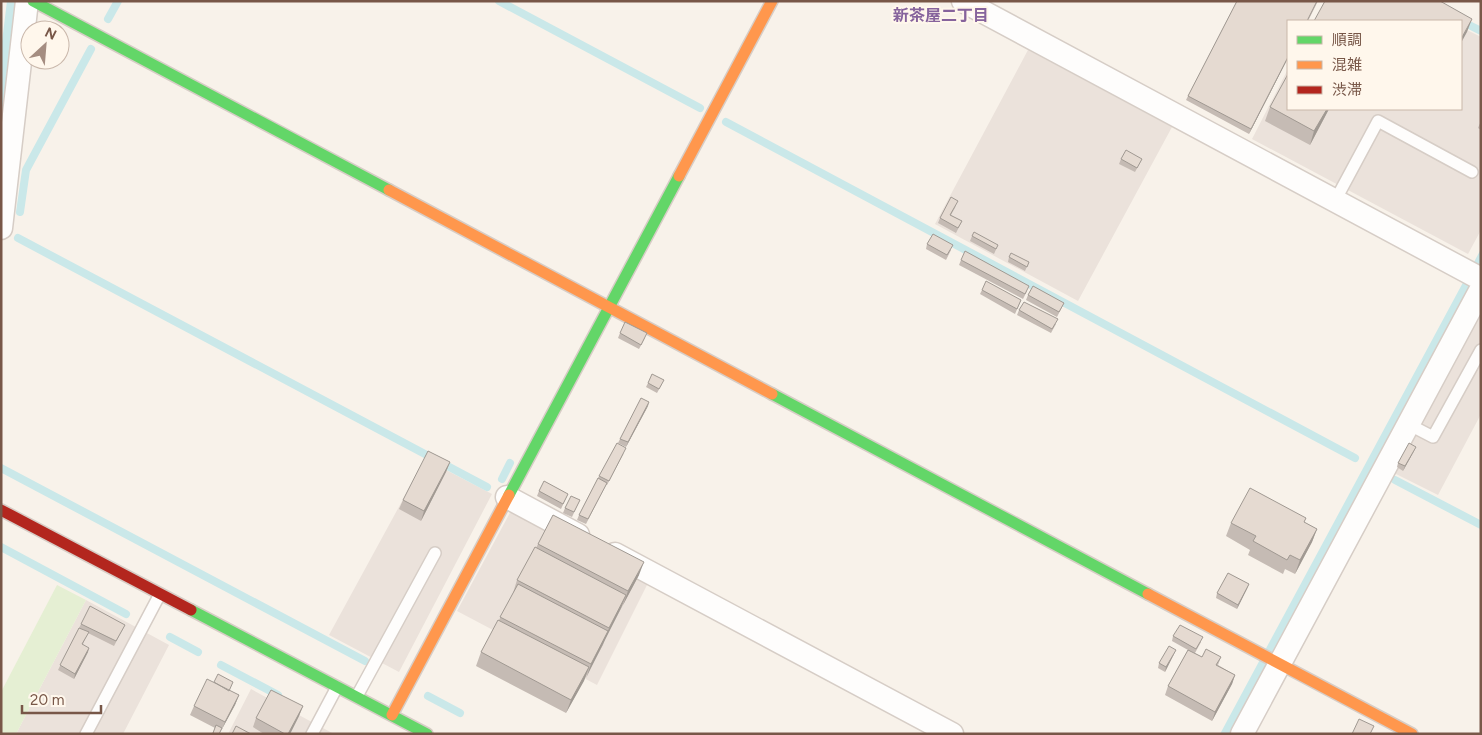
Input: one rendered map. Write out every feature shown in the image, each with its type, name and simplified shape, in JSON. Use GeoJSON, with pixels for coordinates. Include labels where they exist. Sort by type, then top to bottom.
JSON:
{"type":"FeatureCollection","features":[{"type":"Feature","properties":{"kind":"street"},"geometry":{"type":"LineString","coordinates":[[1,228],[27,1]]}},
{"type":"Feature","properties":{"kind":"street"},"geometry":{"type":"LineString","coordinates":[[33,1],[1412,734]]}},
{"type":"Feature","properties":{"kind":"street"},"geometry":{"type":"LineString","coordinates":[[392,714],[772,1]]}},
{"type":"Feature","properties":{"kind":"street"},"geometry":{"type":"LineString","coordinates":[[963,1],[1476,279],[1408,424],[1276,661],[1242,734]]}},
{"type":"Feature","properties":{"kind":"street"},"geometry":{"type":"LineString","coordinates":[[507,497],[952,734]]}},
{"type":"Feature","properties":{"kind":"street"},"geometry":{"type":"LineString","coordinates":[[1,510],[427,734]]}},
{"type":"Feature","properties":{"kind":"lane"},"geometry":{"type":"LineString","coordinates":[[1335,201],[1378,121],[1472,172]]}},
{"type":"Feature","properties":{"kind":"lane"},"geometry":{"type":"LineString","coordinates":[[1408,424],[1433,438],[1481,350]]}},
{"type":"Feature","properties":{"kind":"lane"},"geometry":{"type":"LineString","coordinates":[[357,696],[435,553]]}},
{"type":"Feature","properties":{"kind":"lane"},"geometry":{"type":"LineString","coordinates":[[86,734],[160,593]]}},
{"type":"Feature","properties":{"kind":"lane"},"geometry":{"type":"LineString","coordinates":[[312,734],[337,686]]}},
{"type":"Feature","properties":{"kind":"shaded area"},"geometry":{"type":"Polygon","coordinates":[[[1462,28],[1481,37],[1481,230],[1468,254],[1252,139],[1287,71],[1287,110],[1462,110],[1462,28]]]}},
{"type":"Feature","properties":{"kind":"shaded area"},"geometry":{"type":"Polygon","coordinates":[[[1028,50],[1172,127],[1078,301],[935,224],[1028,50]]]}},
{"type":"Feature","properties":{"kind":"shaded area"},"geometry":{"type":"Polygon","coordinates":[[[1481,307],[1481,414],[1438,495],[1392,472],[1481,307]]]}},
{"type":"Feature","properties":{"kind":"shaded area"},"geometry":{"type":"Polygon","coordinates":[[[425,459],[492,494],[399,672],[329,635],[425,459]]]}},
{"type":"Feature","properties":{"kind":"shaded area"},"geometry":{"type":"Polygon","coordinates":[[[512,509],[649,581],[597,685],[457,611],[512,509]]]}},
{"type":"Feature","properties":{"kind":"shaded area"},"geometry":{"type":"Polygon","coordinates":[[[86,600],[169,645],[123,734],[16,734],[86,600]]]}},
{"type":"Feature","properties":{"kind":"shaded area"},"geometry":{"type":"Polygon","coordinates":[[[251,689],[334,734],[228,734],[251,689]]]}},
{"type":"Feature","properties":{"kind":"green space"},"geometry":{"type":"Polygon","coordinates":[[[57,585],[86,600],[16,734],[1,734],[1,692],[57,585]]]}},
{"type":"Feature","properties":{"kind":"water"},"geometry":{"type":"Polygon","coordinates":[[[7,1],[22,3],[1,172],[1,50],[7,1]]]}},
{"type":"Feature","properties":{"kind":"water"},"geometry":{"type":"Polygon","coordinates":[[[1481,249],[1481,269],[1231,734],[1220,734],[1481,249]]]}},
{"type":"Feature","properties":{"kind":"building"},"geometry":{"type":"Polygon","coordinates":[[[1237,1],[1317,1],[1308,20],[1287,20],[1287,59],[1251,129],[1188,96],[1237,1]]]}},
{"type":"Feature","properties":{"kind":"building"},"geometry":{"type":"Polygon","coordinates":[[[1325,1],[1440,1],[1472,19],[1462,37],[1462,20],[1315,20],[1325,1]]]}},
{"type":"Feature","properties":{"kind":"building"},"geometry":{"type":"Polygon","coordinates":[[[1287,76],[1287,110],[1326,110],[1314,131],[1270,107],[1287,76]]]}},
{"type":"Feature","properties":{"kind":"building"},"geometry":{"type":"Polygon","coordinates":[[[1126,150],[1142,159],[1137,168],[1121,159],[1126,150]]]}},
{"type":"Feature","properties":{"kind":"building"},"geometry":{"type":"Polygon","coordinates":[[[951,197],[958,201],[950,215],[962,221],[958,228],[940,218],[951,197]]]}},
{"type":"Feature","properties":{"kind":"building"},"geometry":{"type":"Polygon","coordinates":[[[974,232],[998,245],[996,249],[972,236],[974,232]]]}},
{"type":"Feature","properties":{"kind":"building"},"geometry":{"type":"Polygon","coordinates":[[[933,234],[953,245],[947,255],[927,244],[933,234]]]}},
{"type":"Feature","properties":{"kind":"building"},"geometry":{"type":"Polygon","coordinates":[[[965,251],[1029,286],[1025,294],[961,260],[965,251]]]}},
{"type":"Feature","properties":{"kind":"building"},"geometry":{"type":"Polygon","coordinates":[[[1011,253],[1029,262],[1027,267],[1009,257],[1011,253]]]}},
{"type":"Feature","properties":{"kind":"building"},"geometry":{"type":"Polygon","coordinates":[[[986,281],[1021,300],[1017,309],[982,290],[986,281]]]}},
{"type":"Feature","properties":{"kind":"building"},"geometry":{"type":"Polygon","coordinates":[[[1033,286],[1064,303],[1059,312],[1028,295],[1033,286]]]}},
{"type":"Feature","properties":{"kind":"building"},"geometry":{"type":"Polygon","coordinates":[[[1024,302],[1058,319],[1052,329],[1019,310],[1024,302]]]}},
{"type":"Feature","properties":{"kind":"building"},"geometry":{"type":"Polygon","coordinates":[[[625,322],[647,333],[641,345],[620,333],[625,322]]]}},
{"type":"Feature","properties":{"kind":"building"},"geometry":{"type":"Polygon","coordinates":[[[652,374],[664,380],[659,389],[648,383],[652,374]]]}},
{"type":"Feature","properties":{"kind":"building"},"geometry":{"type":"Polygon","coordinates":[[[641,398],[649,402],[628,442],[620,439],[641,398]]]}},
{"type":"Feature","properties":{"kind":"building"},"geometry":{"type":"Polygon","coordinates":[[[617,443],[626,448],[609,481],[599,476],[617,443]]]}},
{"type":"Feature","properties":{"kind":"building"},"geometry":{"type":"Polygon","coordinates":[[[1409,443],[1416,447],[1405,466],[1398,463],[1409,443]]]}},
{"type":"Feature","properties":{"kind":"building"},"geometry":{"type":"Polygon","coordinates":[[[428,451],[450,462],[424,511],[403,500],[428,451]]]}},
{"type":"Feature","properties":{"kind":"building"},"geometry":{"type":"Polygon","coordinates":[[[598,478],[607,483],[588,519],[579,515],[598,478]]]}},
{"type":"Feature","properties":{"kind":"building"},"geometry":{"type":"Polygon","coordinates":[[[544,481],[568,494],[563,504],[539,491],[544,481]]]}},
{"type":"Feature","properties":{"kind":"building"},"geometry":{"type":"Polygon","coordinates":[[[1250,488],[1306,518],[1304,522],[1317,529],[1300,560],[1290,555],[1287,560],[1253,541],[1256,536],[1231,523],[1250,488]]]}},
{"type":"Feature","properties":{"kind":"building"},"geometry":{"type":"Polygon","coordinates":[[[571,496],[580,500],[574,512],[565,508],[571,496]]]}},
{"type":"Feature","properties":{"kind":"building"},"geometry":{"type":"Polygon","coordinates":[[[553,515],[644,562],[628,591],[538,544],[553,515]]]}},
{"type":"Feature","properties":{"kind":"building"},"geometry":{"type":"Polygon","coordinates":[[[535,547],[626,595],[609,628],[517,580],[535,547]]]}},
{"type":"Feature","properties":{"kind":"building"},"geometry":{"type":"Polygon","coordinates":[[[1228,573],[1249,584],[1238,605],[1217,593],[1228,573]]]}},
{"type":"Feature","properties":{"kind":"building"},"geometry":{"type":"Polygon","coordinates":[[[518,584],[608,631],[591,664],[500,617],[518,584]]]}},
{"type":"Feature","properties":{"kind":"building"},"geometry":{"type":"Polygon","coordinates":[[[90,606],[125,625],[116,641],[81,624],[90,606]]]}},
{"type":"Feature","properties":{"kind":"building"},"geometry":{"type":"Polygon","coordinates":[[[498,620],[589,667],[571,700],[481,652],[498,620]]]}},
{"type":"Feature","properties":{"kind":"building"},"geometry":{"type":"Polygon","coordinates":[[[1180,625],[1203,637],[1196,649],[1173,636],[1180,625]]]}},
{"type":"Feature","properties":{"kind":"building"},"geometry":{"type":"Polygon","coordinates":[[[79,628],[89,632],[82,644],[89,648],[75,674],[60,665],[79,628]]]}},
{"type":"Feature","properties":{"kind":"building"},"geometry":{"type":"Polygon","coordinates":[[[1169,646],[1176,650],[1166,667],[1159,663],[1169,646]]]}},
{"type":"Feature","properties":{"kind":"building"},"geometry":{"type":"Polygon","coordinates":[[[1206,649],[1221,657],[1216,665],[1235,675],[1215,712],[1168,686],[1188,650],[1202,657],[1206,649]]]}},
{"type":"Feature","properties":{"kind":"building"},"geometry":{"type":"Polygon","coordinates":[[[218,674],[233,682],[229,691],[214,682],[218,674]]]}},
{"type":"Feature","properties":{"kind":"building"},"geometry":{"type":"Polygon","coordinates":[[[207,679],[239,695],[225,722],[194,706],[207,679]]]}},
{"type":"Feature","properties":{"kind":"building"},"geometry":{"type":"Polygon","coordinates":[[[271,690],[303,706],[288,734],[256,718],[271,690]]]}},
{"type":"Feature","properties":{"kind":"building"},"geometry":{"type":"Polygon","coordinates":[[[1359,719],[1374,726],[1370,734],[1352,734],[1359,719]]]}},
{"type":"Feature","properties":{"kind":"building"},"geometry":{"type":"Polygon","coordinates":[[[216,725],[222,728],[219,734],[213,733],[216,725]]]}},
{"type":"Feature","properties":{"kind":"building"},"geometry":{"type":"Polygon","coordinates":[[[236,726],[251,734],[232,734],[236,726]]]}},
{"type":"Feature","properties":{"kind":"waterway"},"geometry":{"type":"LineString","coordinates":[[108,19],[118,1]]}},
{"type":"Feature","properties":{"kind":"waterway"},"geometry":{"type":"LineString","coordinates":[[499,1],[700,108]]}},
{"type":"Feature","properties":{"kind":"waterway"},"geometry":{"type":"LineString","coordinates":[[1462,22],[1481,31]]}},
{"type":"Feature","properties":{"kind":"waterway"},"geometry":{"type":"LineString","coordinates":[[20,212],[26,170],[91,49]]}},
{"type":"Feature","properties":{"kind":"waterway"},"geometry":{"type":"LineString","coordinates":[[726,122],[1355,458]]}},
{"type":"Feature","properties":{"kind":"waterway"},"geometry":{"type":"LineString","coordinates":[[18,238],[487,487]]}},
{"type":"Feature","properties":{"kind":"waterway"},"geometry":{"type":"LineString","coordinates":[[502,479],[510,463]]}},
{"type":"Feature","properties":{"kind":"waterway"},"geometry":{"type":"LineString","coordinates":[[1,468],[365,661]]}},
{"type":"Feature","properties":{"kind":"waterway"},"geometry":{"type":"LineString","coordinates":[[1395,480],[1481,525]]}},
{"type":"Feature","properties":{"kind":"waterway"},"geometry":{"type":"LineString","coordinates":[[1,547],[126,614]]}},
{"type":"Feature","properties":{"kind":"waterway"},"geometry":{"type":"LineString","coordinates":[[170,637],[198,652]]}},
{"type":"Feature","properties":{"kind":"waterway"},"geometry":{"type":"LineString","coordinates":[[221,665],[278,695]]}},
{"type":"Feature","properties":{"kind":"waterway"},"geometry":{"type":"LineString","coordinates":[[428,696],[460,713]]}},
{"type":"Feature","properties":{"kind":"traffic: fast"},"geometry":{"type":"LineString","coordinates":[[33,1],[389,190]]}},
{"type":"Feature","properties":{"kind":"traffic: fast"},"geometry":{"type":"LineString","coordinates":[[509,495],[679,176]]}},
{"type":"Feature","properties":{"kind":"traffic: fast"},"geometry":{"type":"LineString","coordinates":[[772,394],[1148,594]]}},
{"type":"Feature","properties":{"kind":"traffic: fast"},"geometry":{"type":"LineString","coordinates":[[191,610],[427,734]]}},
{"type":"Feature","properties":{"kind":"traffic: slow"},"geometry":{"type":"LineString","coordinates":[[679,176],[772,1]]}},
{"type":"Feature","properties":{"kind":"traffic: slow"},"geometry":{"type":"LineString","coordinates":[[389,190],[772,394]]}},
{"type":"Feature","properties":{"kind":"traffic: slow"},"geometry":{"type":"LineString","coordinates":[[392,715],[509,495]]}},
{"type":"Feature","properties":{"kind":"traffic: slow"},"geometry":{"type":"LineString","coordinates":[[1148,594],[1412,734]]}},
{"type":"Feature","properties":{"kind":"traffic: jam"},"geometry":{"type":"LineString","coordinates":[[1,510],[191,610]]}},
{"type":"Feature","properties":{"kind":"district","name":"新茶屋二丁目"},"geometry":{"type":"Point","coordinates":[941,15]}}]}
